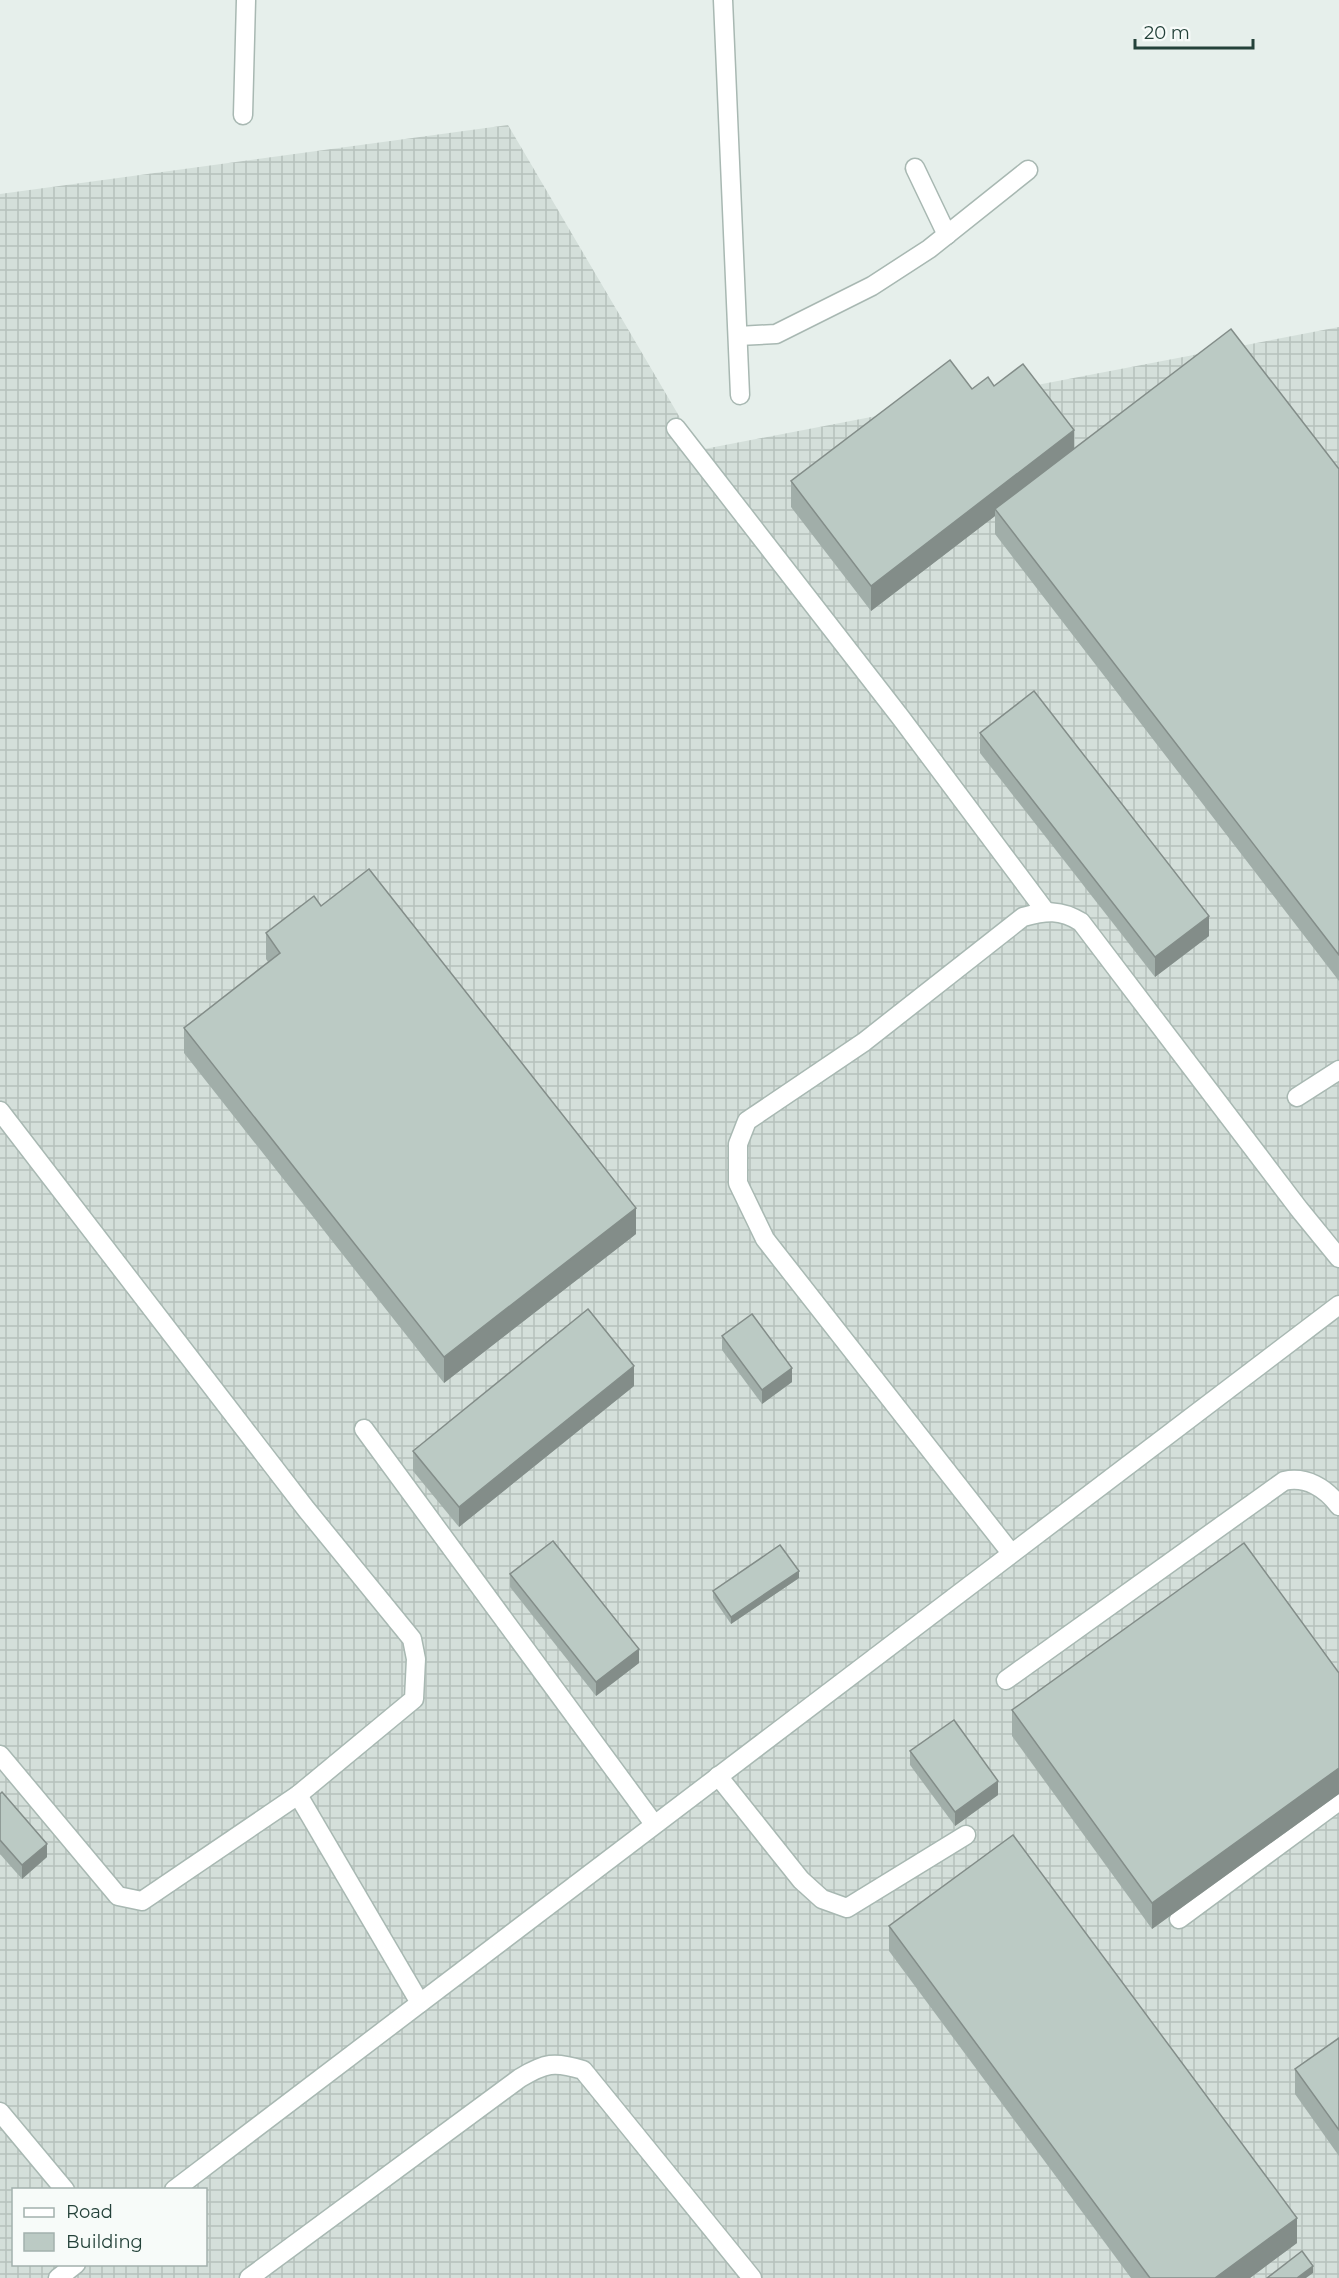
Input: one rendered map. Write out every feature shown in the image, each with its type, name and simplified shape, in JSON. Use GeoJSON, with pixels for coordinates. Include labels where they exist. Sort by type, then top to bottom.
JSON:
{"type":"FeatureCollection","features":[{"type":"Feature","properties":{"kind":"street"},"geometry":{"type":"LineString","coordinates":[[243,115],[246,0]]}},
{"type":"Feature","properties":{"kind":"street"},"geometry":{"type":"LineString","coordinates":[[723,0],[740,395]]}},
{"type":"Feature","properties":{"kind":"street"},"geometry":{"type":"LineString","coordinates":[[915,168],[947,236]]}},
{"type":"Feature","properties":{"kind":"street"},"geometry":{"type":"LineString","coordinates":[[738,336],[776,334],[872,286],[947,236],[1028,170]]}},
{"type":"Feature","properties":{"kind":"street"},"geometry":{"type":"LineString","coordinates":[[676,428],[901,718],[1046,912]]}},
{"type":"Feature","properties":{"kind":"street"},"geometry":{"type":"LineString","coordinates":[[1011,1553],[765,1239],[738,1183],[738,1144],[747,1121],[864,1042],[1023,916],[1046,912],[1068,914],[1081,922],[1299,1209],[1339,1258]]}},
{"type":"Feature","properties":{"kind":"street"},"geometry":{"type":"LineString","coordinates":[[1297,1097],[1339,1070]]}},
{"type":"Feature","properties":{"kind":"street"},"geometry":{"type":"LineString","coordinates":[[0,1111],[306,1509],[412,1639],[416,1659],[414,1699],[298,1795],[142,1901],[118,1896],[109,1887],[0,1755]]}},
{"type":"Feature","properties":{"kind":"street"},"geometry":{"type":"LineString","coordinates":[[177,2188],[1339,1305]]}},
{"type":"Feature","properties":{"kind":"street"},"geometry":{"type":"LineString","coordinates":[[364,1429],[654,1824]]}},
{"type":"Feature","properties":{"kind":"street"},"geometry":{"type":"LineString","coordinates":[[1006,1680],[1284,1481],[1296,1478],[1309,1481],[1339,1506]]}},
{"type":"Feature","properties":{"kind":"street"},"geometry":{"type":"LineString","coordinates":[[718,1776],[801,1880],[822,1899],[847,1908],[966,1835]]}},
{"type":"Feature","properties":{"kind":"street"},"geometry":{"type":"LineString","coordinates":[[298,1795],[420,2003]]}},
{"type":"Feature","properties":{"kind":"street"},"geometry":{"type":"LineString","coordinates":[[1179,1919],[1339,1801]]}},
{"type":"Feature","properties":{"kind":"street"},"geometry":{"type":"LineString","coordinates":[[249,2278],[520,2078],[541,2065],[561,2064],[583,2070],[752,2278]]}},
{"type":"Feature","properties":{"kind":"street"},"geometry":{"type":"LineString","coordinates":[[0,2112],[63,2188]]}},
{"type":"Feature","properties":{"kind":"street"},"geometry":{"type":"LineString","coordinates":[[58,2278],[75,2266]]}},
{"type":"Feature","properties":{"kind":"shaded area"},"geometry":{"type":"Polygon","coordinates":[[[508,125],[699,450],[1339,327],[1339,2278],[0,2278],[0,194],[508,125]]]}},
{"type":"Feature","properties":{"kind":"building"},"geometry":{"type":"Polygon","coordinates":[[[1231,329],[1339,469],[1339,955],[995,509],[1231,329]]]}},
{"type":"Feature","properties":{"kind":"building"},"geometry":{"type":"Polygon","coordinates":[[[950,360],[972,389],[988,377],[994,386],[1023,364],[1074,430],[871,586],[791,481],[950,360]]]}},
{"type":"Feature","properties":{"kind":"building"},"geometry":{"type":"Polygon","coordinates":[[[1034,691],[1209,916],[1155,957],[980,733],[1034,691]]]}},
{"type":"Feature","properties":{"kind":"building"},"geometry":{"type":"Polygon","coordinates":[[[369,869],[636,1208],[444,1357],[184,1028],[280,953],[266,933],[314,896],[321,906],[369,869]]]}},
{"type":"Feature","properties":{"kind":"building"},"geometry":{"type":"Polygon","coordinates":[[[588,1309],[634,1366],[459,1507],[413,1451],[588,1309]]]}},
{"type":"Feature","properties":{"kind":"building"},"geometry":{"type":"Polygon","coordinates":[[[752,1314],[792,1368],[762,1390],[722,1336],[752,1314]]]}},
{"type":"Feature","properties":{"kind":"building"},"geometry":{"type":"Polygon","coordinates":[[[553,1541],[639,1649],[596,1682],[510,1574],[553,1541]]]}},
{"type":"Feature","properties":{"kind":"building"},"geometry":{"type":"Polygon","coordinates":[[[1244,1543],[1339,1673],[1339,1768],[1152,1903],[1012,1710],[1244,1543]]]}},
{"type":"Feature","properties":{"kind":"building"},"geometry":{"type":"Polygon","coordinates":[[[780,1545],[799,1571],[731,1617],[713,1591],[780,1545]]]}},
{"type":"Feature","properties":{"kind":"building"},"geometry":{"type":"Polygon","coordinates":[[[954,1720],[998,1781],[955,1812],[910,1751],[954,1720]]]}},
{"type":"Feature","properties":{"kind":"building"},"geometry":{"type":"Polygon","coordinates":[[[2,1792],[47,1844],[22,1865],[0,1840],[0,1794],[2,1792]]]}},
{"type":"Feature","properties":{"kind":"building"},"geometry":{"type":"Polygon","coordinates":[[[1013,1835],[1297,2218],[1215,2278],[1150,2278],[889,1926],[1013,1835]]]}},
{"type":"Feature","properties":{"kind":"building"},"geometry":{"type":"Polygon","coordinates":[[[1339,2038],[1339,2130],[1295,2069],[1339,2038]]]}},
{"type":"Feature","properties":{"kind":"building"},"geometry":{"type":"Polygon","coordinates":[[[1302,2251],[1313,2266],[1297,2278],[1267,2278],[1302,2251]]]}}]}
